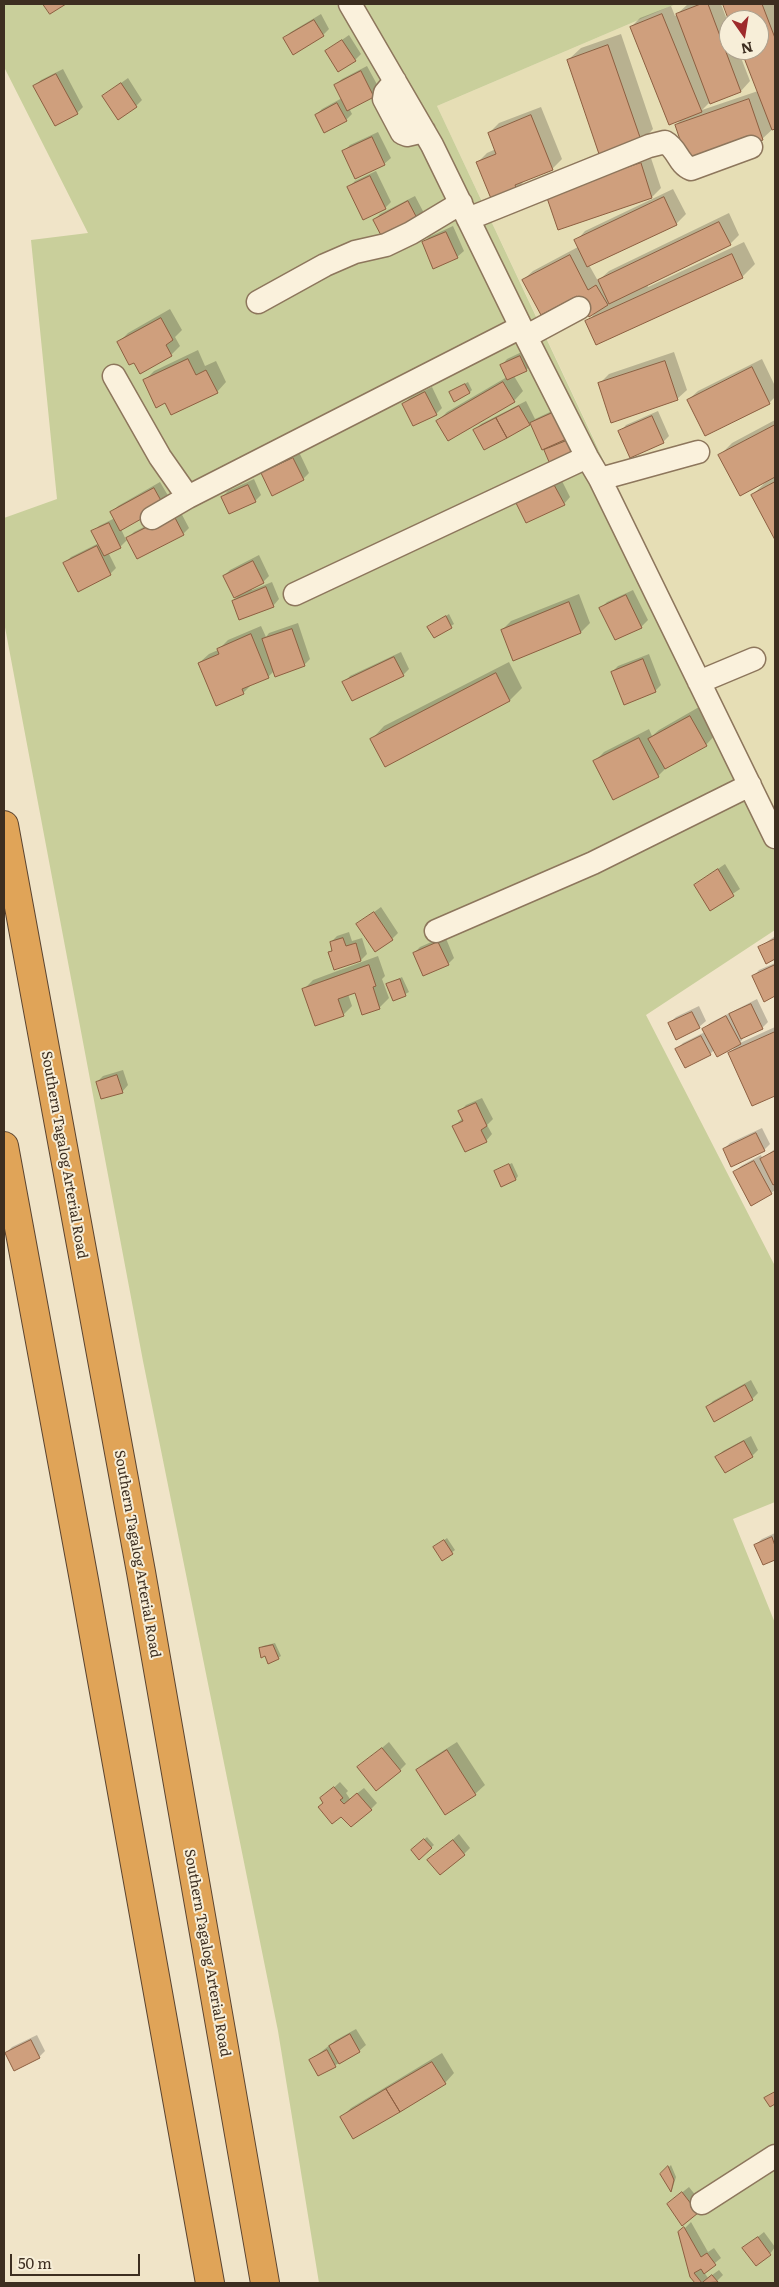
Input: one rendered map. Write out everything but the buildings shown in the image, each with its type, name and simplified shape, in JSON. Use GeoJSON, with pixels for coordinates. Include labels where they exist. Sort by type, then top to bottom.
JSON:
{"type":"FeatureCollection","features":[{"type":"Feature","properties":{"kind":"highway","name":"Southern Tagalog Arterial Road"},"geometry":{"type":"LineString","coordinates":[[4,825],[141,1572],[265,2283]]}},
{"type":"Feature","properties":{"kind":"highway"},"geometry":{"type":"LineString","coordinates":[[4,1146],[210,2283]]}},
{"type":"Feature","properties":{"kind":"street"},"geometry":{"type":"LineString","coordinates":[[350,4],[424,131],[465,211],[524,332],[600,479],[775,837]]}},
{"type":"Feature","properties":{"kind":"street"},"geometry":{"type":"LineString","coordinates":[[258,302],[325,265],[355,252],[386,245],[465,211],[649,146],[665,142],[673,146],[682,163],[691,169],[751,147]]}},
{"type":"Feature","properties":{"kind":"street"},"geometry":{"type":"LineString","coordinates":[[152,518],[188,497],[524,332],[579,308]]}},
{"type":"Feature","properties":{"kind":"street"},"geometry":{"type":"LineString","coordinates":[[114,376],[160,457],[188,497]]}},
{"type":"Feature","properties":{"kind":"street"},"geometry":{"type":"LineString","coordinates":[[600,479],[698,452]]}},
{"type":"Feature","properties":{"kind":"street"},"geometry":{"type":"LineString","coordinates":[[295,594],[587,457]]}},
{"type":"Feature","properties":{"kind":"street"},"geometry":{"type":"LineString","coordinates":[[699,682],[754,659]]}},
{"type":"Feature","properties":{"kind":"street"},"geometry":{"type":"LineString","coordinates":[[436,931],[593,863],[750,785]]}},
{"type":"Feature","properties":{"kind":"street"},"geometry":{"type":"LineString","coordinates":[[702,2203],[775,2156]]}},
{"type":"Feature","properties":{"kind":"shaded area"},"geometry":{"type":"Polygon","coordinates":[[[676,4],[775,4],[775,805],[768,808],[437,106],[676,4]]]}},
{"type":"Feature","properties":{"kind":"green space"},"geometry":{"type":"Polygon","coordinates":[[[4,4],[676,4],[437,106],[767,808],[775,805],[775,930],[646,1015],[775,1266],[775,1502],[733,1519],[775,1623],[775,2283],[319,2283],[278,2031],[143,1361],[4,622],[4,518],[57,499],[31,240],[88,233],[4,67],[4,4]]]}}]}
